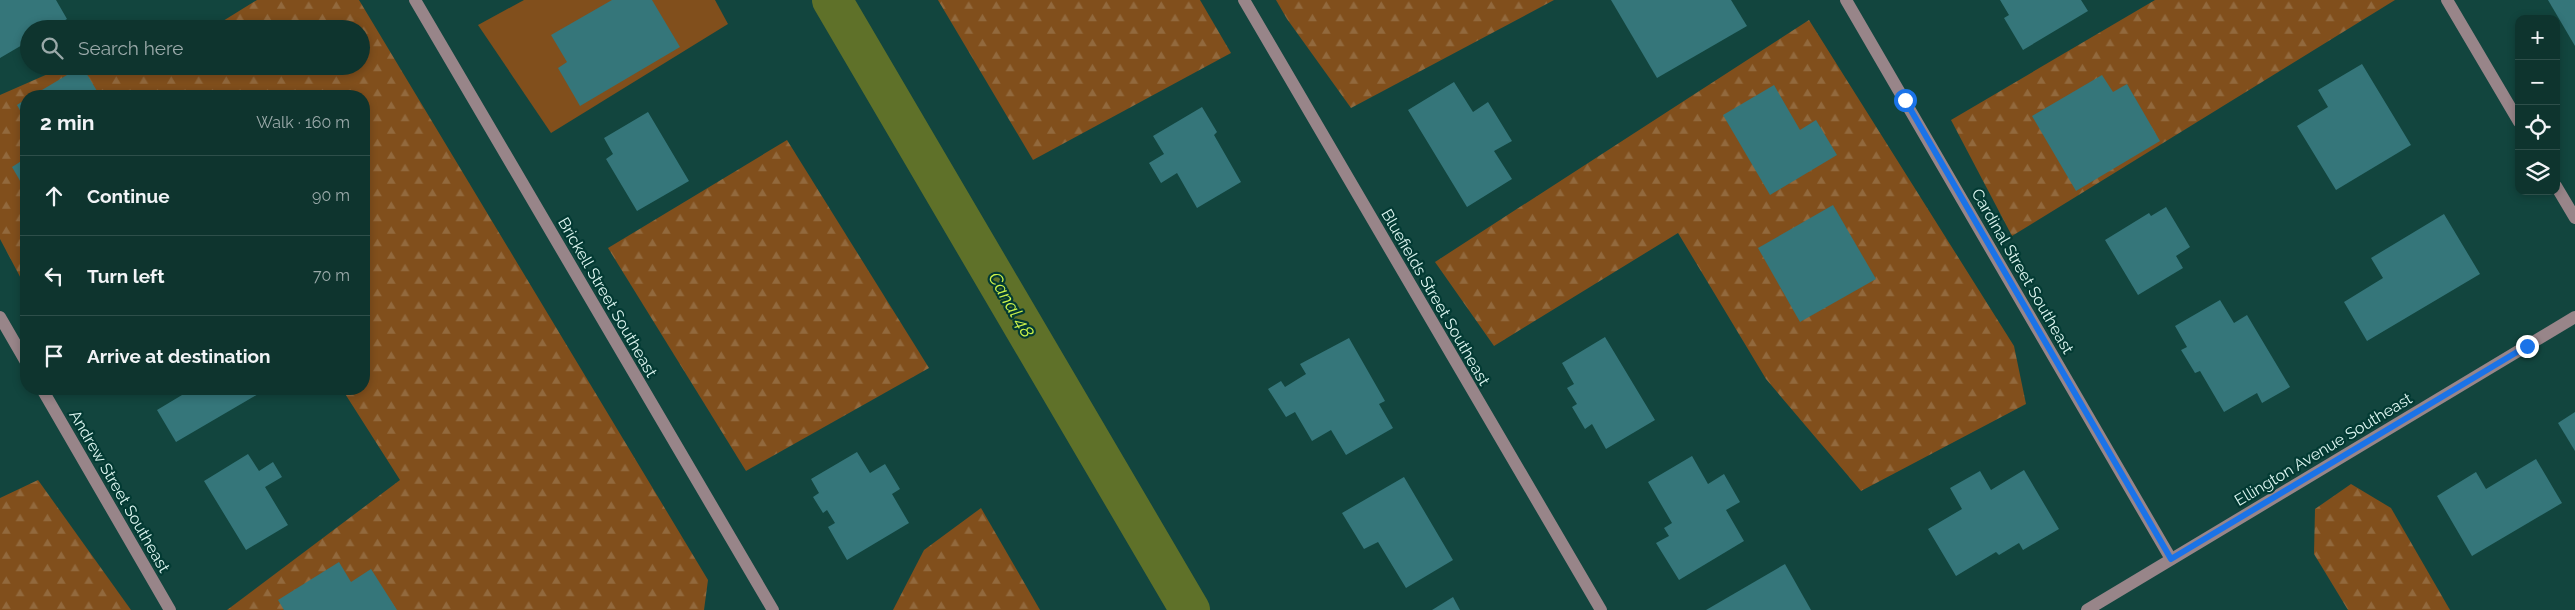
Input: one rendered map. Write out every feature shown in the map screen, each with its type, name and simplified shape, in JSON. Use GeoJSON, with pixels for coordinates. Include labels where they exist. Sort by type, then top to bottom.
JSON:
{"type":"FeatureCollection","features":[{"type":"Feature","properties":{"kind":"street","name":"Brickell Street Southeast"},"geometry":{"type":"LineString","coordinates":[[415,0],[773,610]]}},
{"type":"Feature","properties":{"kind":"street","name":"Bluefields Street Southeast"},"geometry":{"type":"LineString","coordinates":[[1244,0],[1601,610]]}},
{"type":"Feature","properties":{"kind":"street","name":"Cardinal Street Southeast"},"geometry":{"type":"LineString","coordinates":[[1846,0],[2171,559]]}},
{"type":"Feature","properties":{"kind":"street"},"geometry":{"type":"LineString","coordinates":[[2448,0],[2515,115]]}},
{"type":"Feature","properties":{"kind":"street"},"geometry":{"type":"LineString","coordinates":[[2560,193],[2575,218]]}},
{"type":"Feature","properties":{"kind":"street","name":"Ellington Avenue Southeast"},"geometry":{"type":"LineString","coordinates":[[2087,610],[2575,317]]}},
{"type":"Feature","properties":{"kind":"street"},"geometry":{"type":"LineString","coordinates":[[0,318],[20,352]]}},
{"type":"Feature","properties":{"kind":"street","name":"Andrew Street Southeast"},"geometry":{"type":"LineString","coordinates":[[45,395],[170,610]]}},
{"type":"Feature","properties":{"kind":"green space"},"geometry":{"type":"Polygon","coordinates":[[[257,0],[359,0],[708,580],[704,610],[227,610],[400,480],[346,395],[370,395],[370,90],[20,90],[20,277],[0,239],[0,95],[46,75],[370,75],[370,20],[225,20],[257,0]]]}},
{"type":"Feature","properties":{"kind":"green space"},"geometry":{"type":"Polygon","coordinates":[[[524,0],[715,0],[728,24],[551,133],[478,25],[524,0]]]}},
{"type":"Feature","properties":{"kind":"green space"},"geometry":{"type":"Polygon","coordinates":[[[938,0],[1200,0],[1231,53],[1033,160],[938,0]]]}},
{"type":"Feature","properties":{"kind":"green space"},"geometry":{"type":"Polygon","coordinates":[[[1276,0],[1554,0],[1351,108],[1287,19],[1276,0]]]}},
{"type":"Feature","properties":{"kind":"green space"},"geometry":{"type":"Polygon","coordinates":[[[2155,0],[2395,0],[2012,236],[1951,120],[2155,0]]]}},
{"type":"Feature","properties":{"kind":"green space"},"geometry":{"type":"Polygon","coordinates":[[[1809,20],[2014,346],[2026,404],[1861,491],[1766,379],[1678,233],[1494,346],[1435,262],[1809,20]]]}},
{"type":"Feature","properties":{"kind":"green space"},"geometry":{"type":"Polygon","coordinates":[[[787,140],[929,368],[746,471],[608,248],[787,140]]]}},
{"type":"Feature","properties":{"kind":"green space"},"geometry":{"type":"Polygon","coordinates":[[[38,480],[131,610],[0,610],[0,498],[38,480]]]}},
{"type":"Feature","properties":{"kind":"green space"},"geometry":{"type":"Polygon","coordinates":[[[2351,484],[2391,508],[2450,610],[2348,610],[2314,554],[2315,509],[2351,484]]]}},
{"type":"Feature","properties":{"kind":"green space"},"geometry":{"type":"Polygon","coordinates":[[[981,508],[1040,610],[893,610],[924,550],[981,508]]]}},
{"type":"Feature","properties":{"kind":"building"},"geometry":{"type":"Polygon","coordinates":[[[0,0],[56,0],[67,19],[20,20],[20,46],[0,58],[0,0]]]}},
{"type":"Feature","properties":{"kind":"building"},"geometry":{"type":"Polygon","coordinates":[[[612,0],[652,0],[680,47],[580,106],[558,68],[567,62],[551,35],[612,0]]]}},
{"type":"Feature","properties":{"kind":"building"},"geometry":{"type":"Polygon","coordinates":[[[1611,0],[1731,0],[1747,26],[1657,78],[1611,0]]]}},
{"type":"Feature","properties":{"kind":"building"},"geometry":{"type":"Polygon","coordinates":[[[2000,0],[2081,0],[2088,11],[2023,50],[2004,18],[2009,15],[2000,0]]]}},
{"type":"Feature","properties":{"kind":"building"},"geometry":{"type":"Polygon","coordinates":[[[2548,0],[2575,0],[2575,46],[2560,20],[2560,15],[2557,15],[2548,0]]]}},
{"type":"Feature","properties":{"kind":"building"},"geometry":{"type":"Polygon","coordinates":[[[2362,64],[2411,145],[2336,190],[2297,126],[2328,107],[2318,90],[2362,64]]]}},
{"type":"Feature","properties":{"kind":"building"},"geometry":{"type":"Polygon","coordinates":[[[67,75],[87,75],[96,90],[42,90],[67,75]]]}},
{"type":"Feature","properties":{"kind":"building"},"geometry":{"type":"Polygon","coordinates":[[[2102,75],[2113,92],[2127,84],[2160,141],[2076,191],[2032,116],[2102,75]]]}},
{"type":"Feature","properties":{"kind":"building"},"geometry":{"type":"Polygon","coordinates":[[[1454,82],[1473,112],[1488,102],[1512,141],[1494,151],[1512,179],[1467,207],[1408,110],[1454,82]]]}},
{"type":"Feature","properties":{"kind":"building"},"geometry":{"type":"Polygon","coordinates":[[[1774,85],[1800,130],[1816,120],[1837,155],[1770,195],[1723,115],[1774,85]]]}},
{"type":"Feature","properties":{"kind":"building"},"geometry":{"type":"Polygon","coordinates":[[[1202,107],[1217,132],[1214,135],[1241,182],[1197,208],[1177,173],[1161,183],[1149,163],[1164,154],[1153,136],[1202,107]]]}},
{"type":"Feature","properties":{"kind":"building"},"geometry":{"type":"Polygon","coordinates":[[[648,112],[689,181],[637,211],[606,159],[613,154],[604,138],[648,112]]]}},
{"type":"Feature","properties":{"kind":"building"},"geometry":{"type":"Polygon","coordinates":[[[20,162],[20,181],[12,167],[20,162]]]}},
{"type":"Feature","properties":{"kind":"building"},"geometry":{"type":"Polygon","coordinates":[[[1833,205],[1876,279],[1800,322],[1758,248],[1833,205]]]}},
{"type":"Feature","properties":{"kind":"building"},"geometry":{"type":"Polygon","coordinates":[[[2166,207],[2190,247],[2176,256],[2183,268],[2138,295],[2105,240],[2149,213],[2151,216],[2166,207]]]}},
{"type":"Feature","properties":{"kind":"building"},"geometry":{"type":"Polygon","coordinates":[[[2444,214],[2480,274],[2367,341],[2344,302],[2383,278],[2371,258],[2444,214]]]}},
{"type":"Feature","properties":{"kind":"building"},"geometry":{"type":"Polygon","coordinates":[[[2220,300],[2234,323],[2247,315],[2290,387],[2262,403],[2257,393],[2224,412],[2200,371],[2195,373],[2181,350],[2187,347],[2175,326],[2220,300]]]}},
{"type":"Feature","properties":{"kind":"building"},"geometry":{"type":"Polygon","coordinates":[[[1605,337],[1655,420],[1606,449],[1592,424],[1585,429],[1572,407],[1577,404],[1567,388],[1574,384],[1562,363],[1605,337]]]}},
{"type":"Feature","properties":{"kind":"building"},"geometry":{"type":"Polygon","coordinates":[[[1349,338],[1385,401],[1379,404],[1393,428],[1346,455],[1331,430],[1312,441],[1295,412],[1286,417],[1268,389],[1281,381],[1285,387],[1306,374],[1300,364],[1349,338]]]}},
{"type":"Feature","properties":{"kind":"building"},"geometry":{"type":"Polygon","coordinates":[[[182,395],[257,395],[176,442],[157,410],[182,395]]]}},
{"type":"Feature","properties":{"kind":"building"},"geometry":{"type":"Polygon","coordinates":[[[2575,412],[2575,451],[2558,423],[2575,412]]]}},
{"type":"Feature","properties":{"kind":"building"},"geometry":{"type":"Polygon","coordinates":[[[857,452],[870,473],[885,464],[900,489],[892,494],[909,523],[847,560],[828,527],[835,523],[827,510],[823,513],[813,497],[819,493],[811,479],[857,452]]]}},
{"type":"Feature","properties":{"kind":"building"},"geometry":{"type":"Polygon","coordinates":[[[248,454],[259,471],[273,462],[282,477],[265,487],[288,525],[246,550],[204,481],[248,454]]]}},
{"type":"Feature","properties":{"kind":"building"},"geometry":{"type":"Polygon","coordinates":[[[1692,456],[1708,484],[1724,474],[1740,502],[1726,510],[1744,541],[1679,580],[1656,543],[1669,536],[1664,528],[1672,523],[1648,482],[1692,456]]]}},
{"type":"Feature","properties":{"kind":"building"},"geometry":{"type":"Polygon","coordinates":[[[2536,459],[2562,503],[2472,556],[2437,496],[2476,472],[2486,489],[2536,459]]]}},
{"type":"Feature","properties":{"kind":"building"},"geometry":{"type":"Polygon","coordinates":[[[2024,470],[2059,529],[2023,550],[2019,543],[1999,555],[1996,552],[1956,576],[1928,529],[1962,509],[1950,488],[1980,471],[1991,490],[2024,470]]]}},
{"type":"Feature","properties":{"kind":"building"},"geometry":{"type":"Polygon","coordinates":[[[1404,477],[1453,560],[1406,588],[1378,542],[1364,549],[1342,513],[1404,477]]]}},
{"type":"Feature","properties":{"kind":"building"},"geometry":{"type":"Polygon","coordinates":[[[339,562],[351,582],[371,569],[397,610],[284,610],[278,600],[339,562]]]}},
{"type":"Feature","properties":{"kind":"building"},"geometry":{"type":"Polygon","coordinates":[[[1785,564],[1811,610],[1706,610],[1785,564]]]}},
{"type":"Feature","properties":{"kind":"building"},"geometry":{"type":"Polygon","coordinates":[[[1453,597],[1460,610],[1432,610],[1453,597]]]}},
{"type":"Feature","properties":{"kind":"waterway","name":"Canal 48"},"geometry":{"type":"LineString","coordinates":[[832,0],[1190,610]]}},
{"type":"Feature","properties":{"kind":"route"},"geometry":{"type":"LineString","coordinates":[[1905,100],[2171,559],[2527,346]]}}]}
